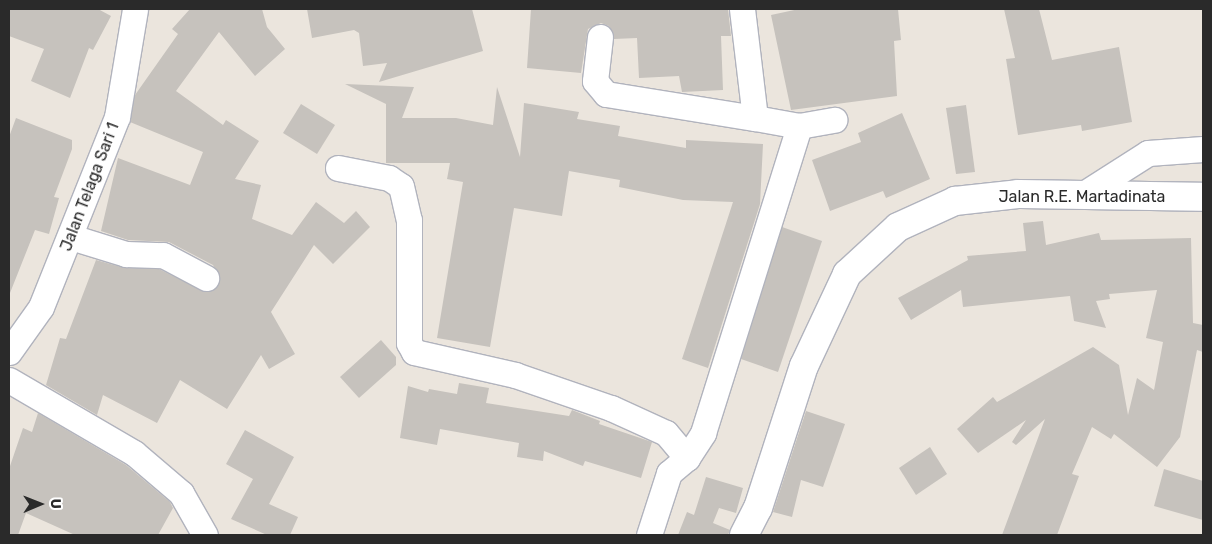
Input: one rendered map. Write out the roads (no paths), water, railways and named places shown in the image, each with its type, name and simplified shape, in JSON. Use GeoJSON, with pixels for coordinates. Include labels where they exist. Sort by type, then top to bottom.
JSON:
{"type":"FeatureCollection","features":[{"type":"Feature","properties":{"kind":"street","name":"Jalan Telaga Sari 1"},"geometry":{"type":"LineString","coordinates":[[9,352],[41,307],[71,237],[117,117],[135,9]]}},
{"type":"Feature","properties":{"kind":"street"},"geometry":{"type":"LineString","coordinates":[[742,9],[755,118]]}},
{"type":"Feature","properties":{"kind":"street"},"geometry":{"type":"LineString","coordinates":[[600,37],[595,81],[606,94],[799,126],[834,120]]}},
{"type":"Feature","properties":{"kind":"street"},"geometry":{"type":"LineString","coordinates":[[650,535],[670,473],[687,458],[703,434],[799,126]]}},
{"type":"Feature","properties":{"kind":"street"},"geometry":{"type":"LineString","coordinates":[[1082,195],[1148,153],[1203,149]]}},
{"type":"Feature","properties":{"kind":"street"},"geometry":{"type":"LineString","coordinates":[[338,168],[389,178],[401,186],[409,220],[409,343],[414,352],[514,374],[611,408],[666,433],[687,458]]}},
{"type":"Feature","properties":{"kind":"street","name":"Jalan R.E. Martadinata"},"geometry":{"type":"LineString","coordinates":[[744,535],[758,508],[804,366],[847,274],[898,227],[955,201],[1018,194],[1203,197]]}},
{"type":"Feature","properties":{"kind":"street"},"geometry":{"type":"LineString","coordinates":[[71,237],[126,254],[163,254],[206,278]]}},
{"type":"Feature","properties":{"kind":"street"},"geometry":{"type":"LineString","coordinates":[[9,380],[134,453],[181,493],[205,535]]}}]}
